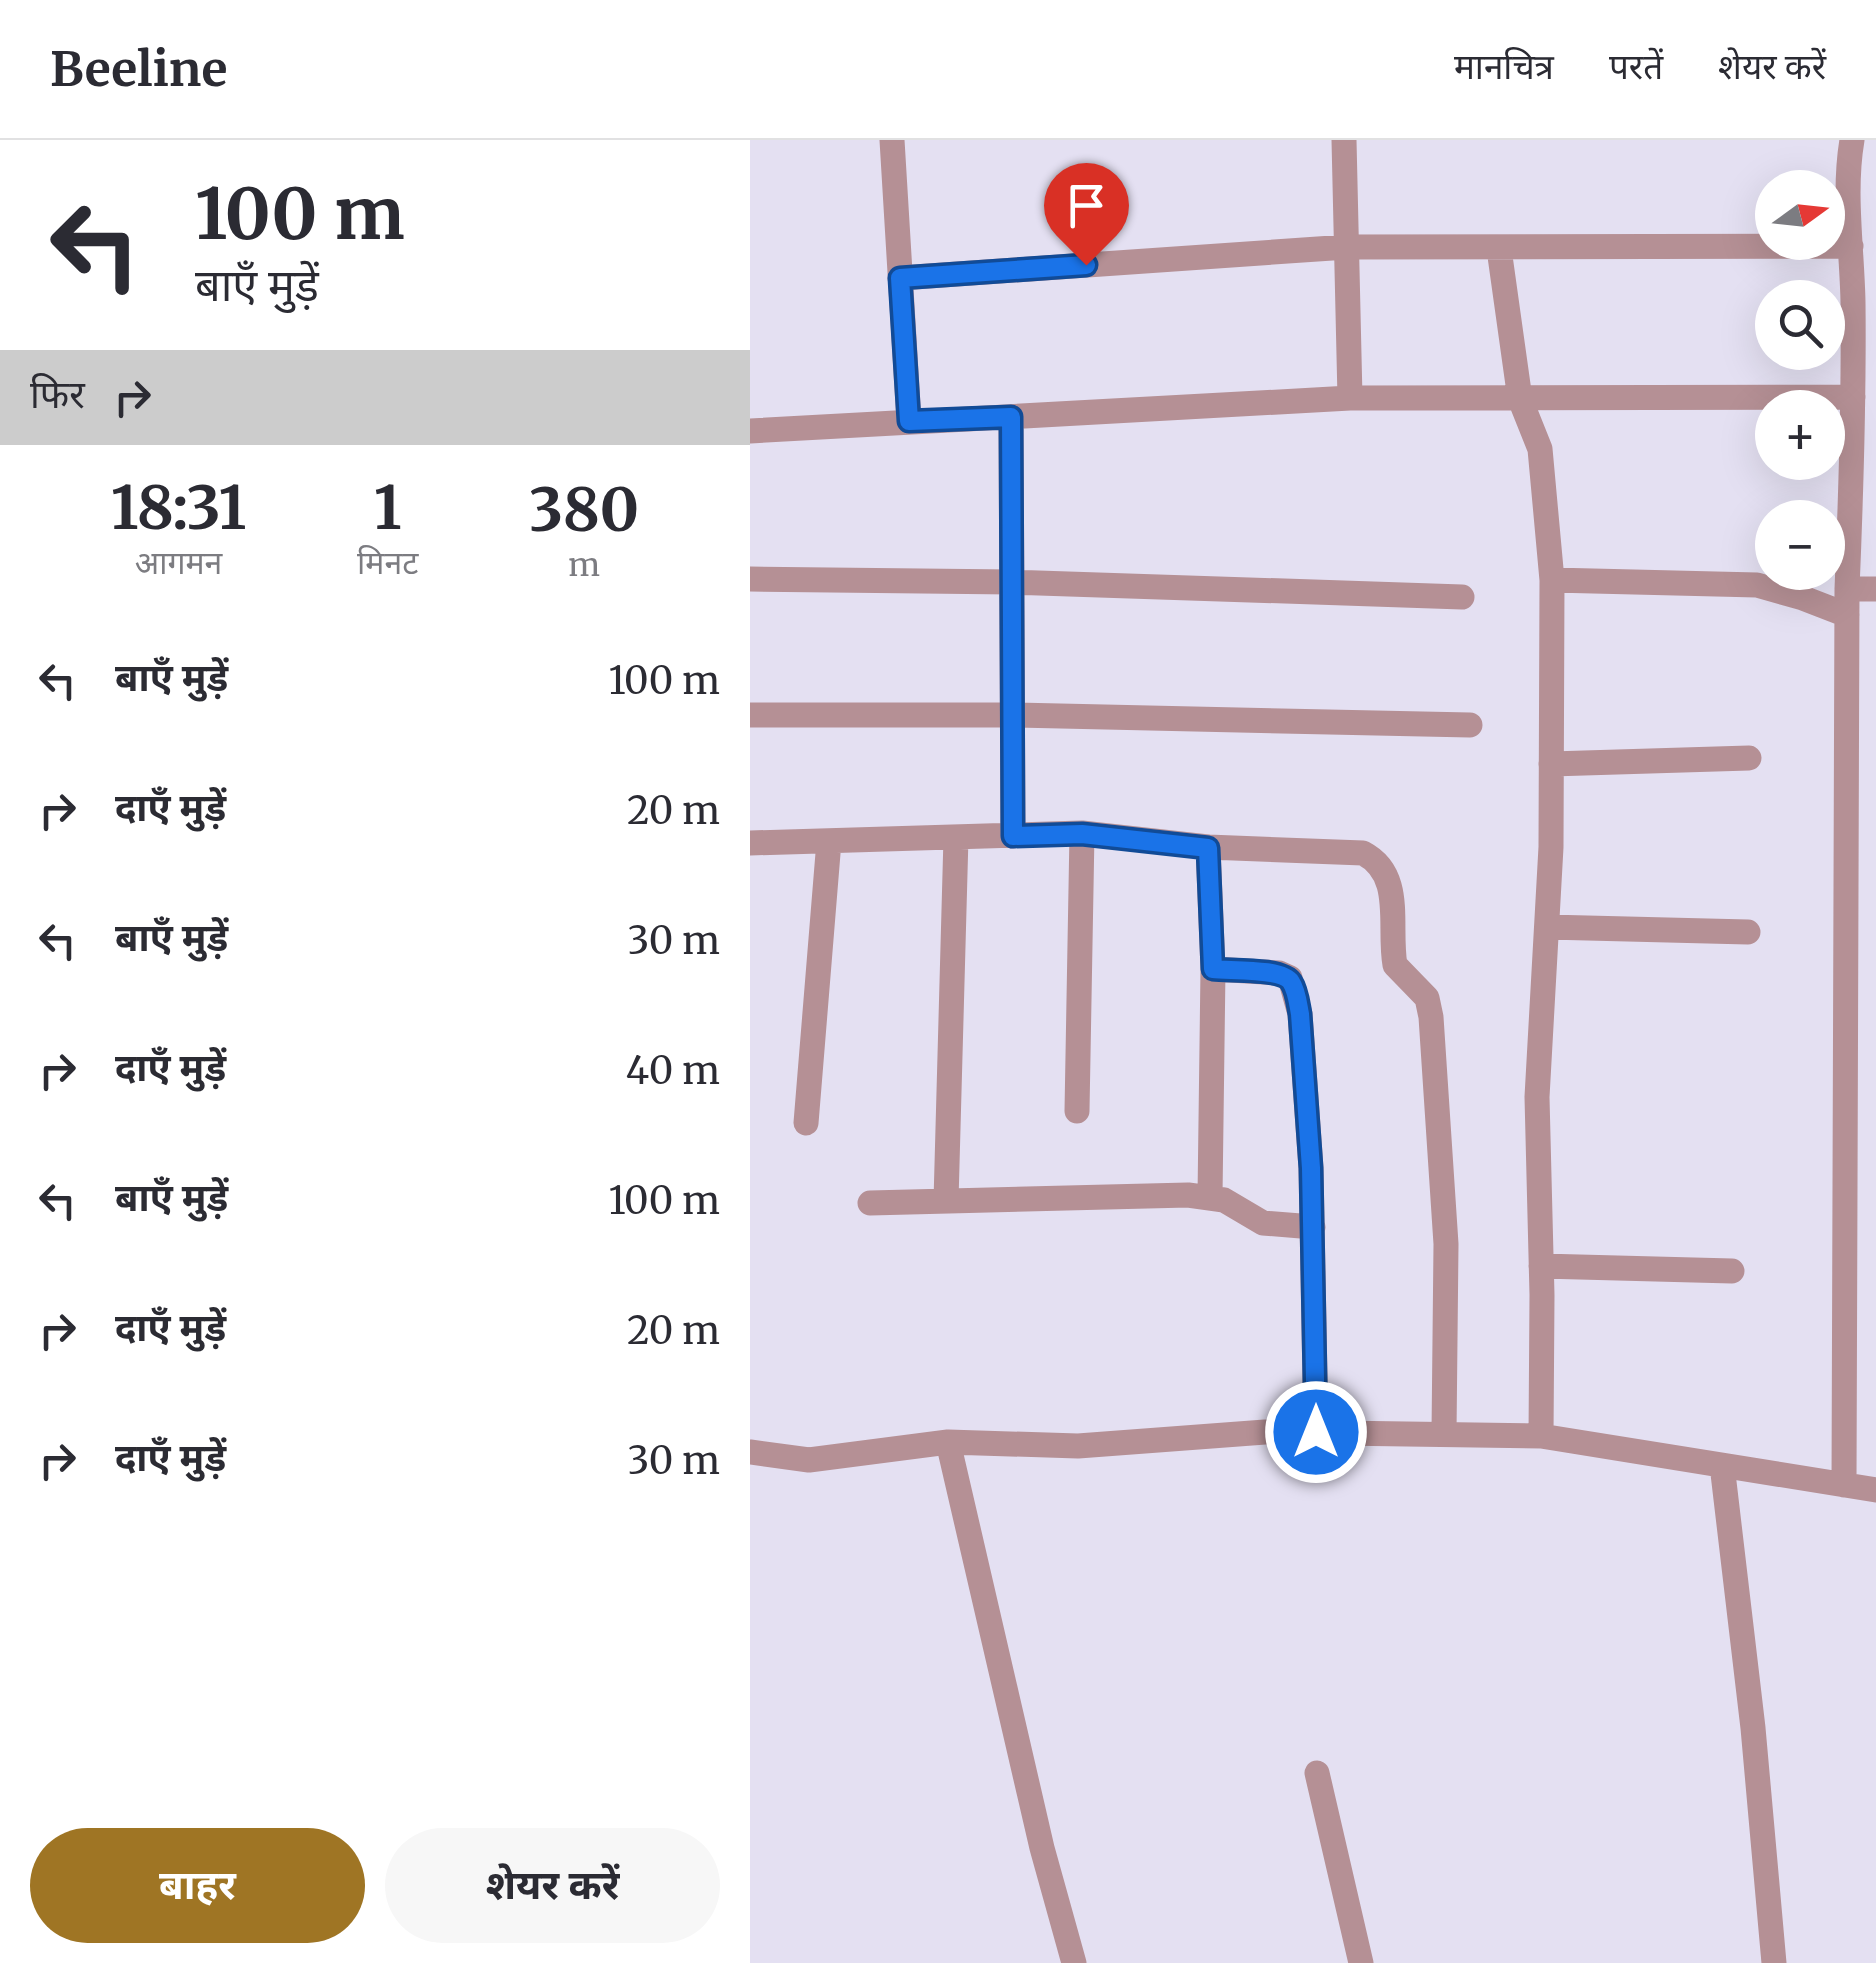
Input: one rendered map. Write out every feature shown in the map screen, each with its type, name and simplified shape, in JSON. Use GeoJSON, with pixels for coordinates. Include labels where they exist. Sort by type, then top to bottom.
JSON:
{"type":"FeatureCollection","features":[{"type":"Feature","properties":{"kind":"street"},"geometry":{"type":"LineString","coordinates":[[892,140],[909,421]]}},
{"type":"Feature","properties":{"kind":"street"},"geometry":{"type":"LineString","coordinates":[[1344,140],[1350,398]]}},
{"type":"Feature","properties":{"kind":"street"},"geometry":{"type":"LineString","coordinates":[[1844,1485],[1846,602],[1864,460],[1853,397],[1864,300],[1851,246],[1848,164],[1852,140]]}},
{"type":"Feature","properties":{"kind":"street"},"geometry":{"type":"LineString","coordinates":[[900,278],[1346,247],[1851,246]]}},
{"type":"Feature","properties":{"kind":"street"},"geometry":{"type":"LineString","coordinates":[[1499,249],[1520,400],[1540,449],[1552,580],[1547,927],[1536,1097],[1542,1266],[1541,1436]]}},
{"type":"Feature","properties":{"kind":"street"},"geometry":{"type":"LineString","coordinates":[[750,431],[1350,398],[1853,397]]}},
{"type":"Feature","properties":{"kind":"street"},"geometry":{"type":"LineString","coordinates":[[1011,417],[1013,836]]}},
{"type":"Feature","properties":{"kind":"street"},"geometry":{"type":"LineString","coordinates":[[750,579],[1012,582],[1462,597]]}},
{"type":"Feature","properties":{"kind":"street"},"geometry":{"type":"LineString","coordinates":[[1552,580],[1736,582],[1846,602],[1876,589]]}},
{"type":"Feature","properties":{"kind":"street"},"geometry":{"type":"LineString","coordinates":[[750,715],[1012,715],[1470,726]]}},
{"type":"Feature","properties":{"kind":"street"},"geometry":{"type":"LineString","coordinates":[[1552,764],[1749,758]]}},
{"type":"Feature","properties":{"kind":"street"},"geometry":{"type":"LineString","coordinates":[[1076,1111],[1082,834]]}},
{"type":"Feature","properties":{"kind":"street"},"geometry":{"type":"LineString","coordinates":[[750,844],[1082,834],[1208,848],[1364,853],[1384,868],[1390,881],[1395,965],[1428,998],[1431,1017],[1446,1244],[1444,1434]]}},
{"type":"Feature","properties":{"kind":"street"},"geometry":{"type":"LineString","coordinates":[[946,1201],[956,837]]}},
{"type":"Feature","properties":{"kind":"street"},"geometry":{"type":"LineString","coordinates":[[806,1122],[828,841]]}},
{"type":"Feature","properties":{"kind":"street"},"geometry":{"type":"LineString","coordinates":[[1208,848],[1213,969],[1210,1197]]}},
{"type":"Feature","properties":{"kind":"street"},"geometry":{"type":"LineString","coordinates":[[1547,927],[1748,932]]}},
{"type":"Feature","properties":{"kind":"street"},"geometry":{"type":"LineString","coordinates":[[1213,969],[1279,973],[1290,978],[1300,1014],[1313,1227],[1316,1432]]}},
{"type":"Feature","properties":{"kind":"street"},"geometry":{"type":"LineString","coordinates":[[870,1203],[1210,1197],[1224,1200],[1263,1222],[1313,1227]]}},
{"type":"Feature","properties":{"kind":"street"},"geometry":{"type":"LineString","coordinates":[[1542,1266],[1732,1270]]}},
{"type":"Feature","properties":{"kind":"street"},"geometry":{"type":"LineString","coordinates":[[750,1452],[809,1460],[948,1442],[1078,1446],[1265,1432],[1541,1436],[1876,1490]]}},
{"type":"Feature","properties":{"kind":"street"},"geometry":{"type":"LineString","coordinates":[[948,1442],[1042,1848],[1074,1963]]}},
{"type":"Feature","properties":{"kind":"street"},"geometry":{"type":"LineString","coordinates":[[1722,1465],[1753,1728],[1774,1963]]}},
{"type":"Feature","properties":{"kind":"street"},"geometry":{"type":"LineString","coordinates":[[1317,1773],[1361,1963]]}},
{"type":"Feature","properties":{"kind":"route"},"geometry":{"type":"LineString","coordinates":[[1086,265],[900,278],[909,421],[1011,417],[1013,836],[1082,834],[1208,848],[1213,969],[1279,973],[1290,978],[1300,1014],[1311,1168],[1316,1432]]}}]}
